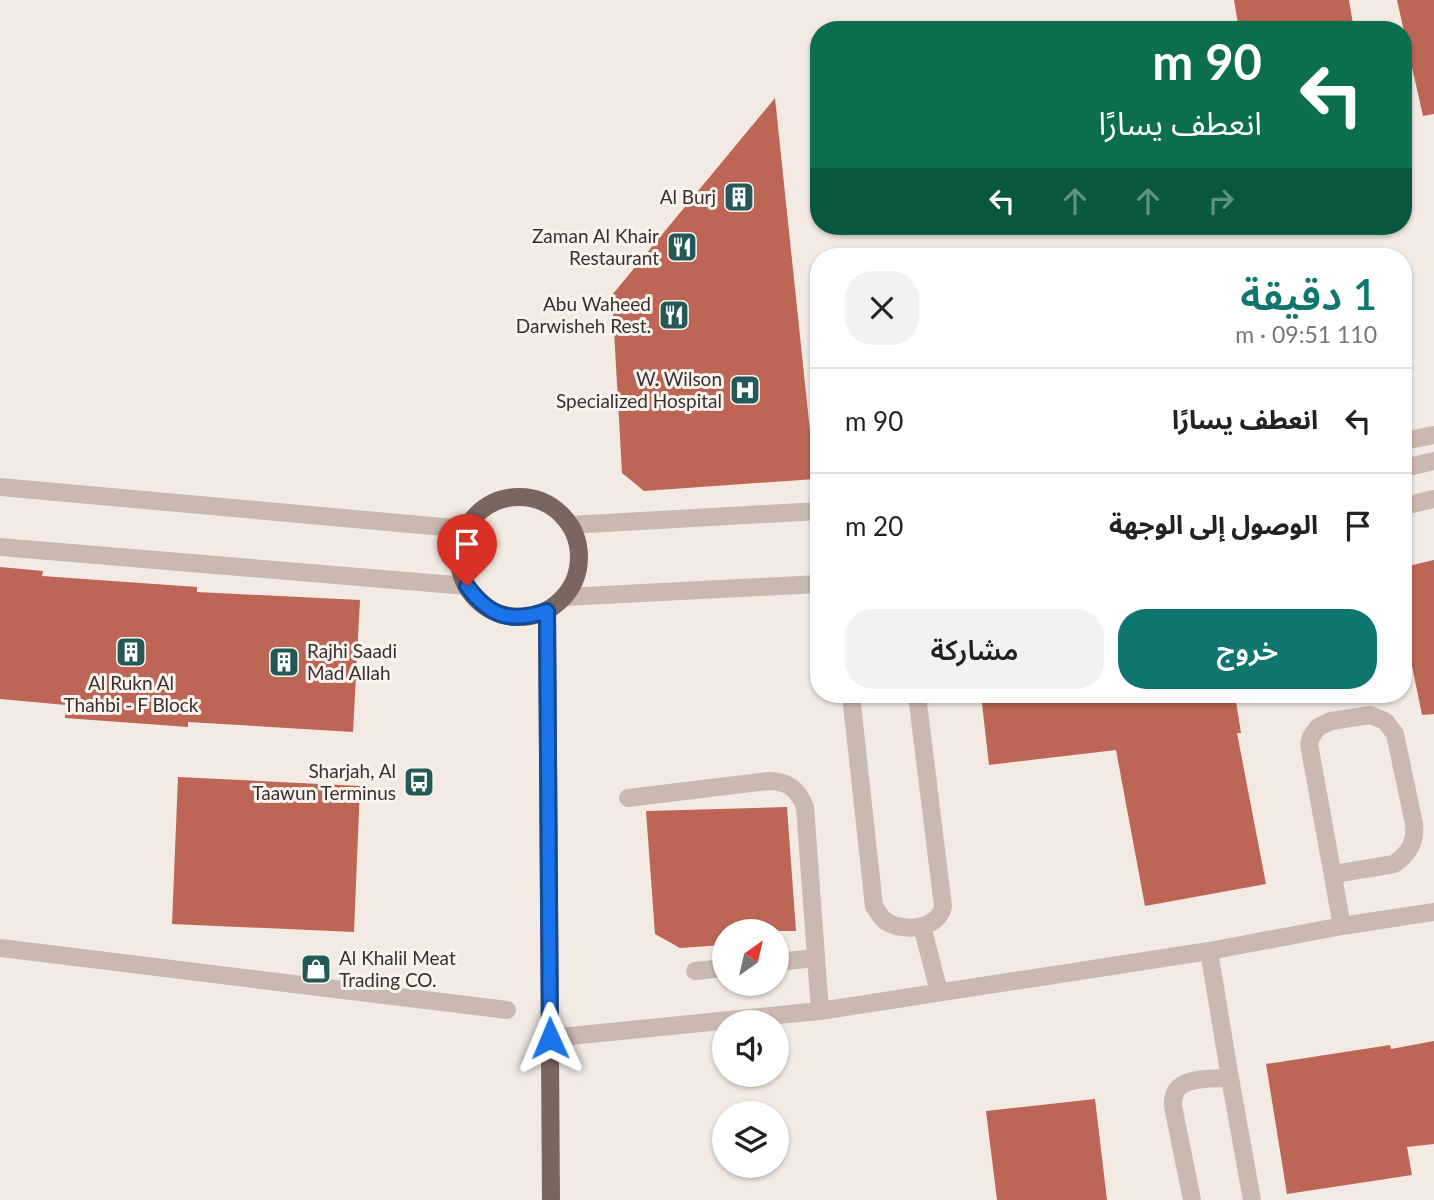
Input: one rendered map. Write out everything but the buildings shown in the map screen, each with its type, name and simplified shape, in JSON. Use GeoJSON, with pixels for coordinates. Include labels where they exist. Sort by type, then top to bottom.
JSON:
{"type":"FeatureCollection","features":[{"type":"Feature","properties":{"kind":"main road"},"geometry":{"type":"LineString","coordinates":[[504,499],[532,499],[546,503],[559,512],[570,525],[577,542],[579,562],[575,580],[565,597],[547,611],[530,617],[512,617],[495,612],[479,602],[467,586],[460,568],[460,548],[466,530],[476,515],[491,505],[504,499]]}},
{"type":"Feature","properties":{"kind":"main road"},"geometry":{"type":"LineString","coordinates":[[547,611],[551,1200]]}},
{"type":"Feature","properties":{"kind":"street"},"geometry":{"type":"LineString","coordinates":[[1412,439],[1434,435]]}},
{"type":"Feature","properties":{"kind":"street"},"geometry":{"type":"LineString","coordinates":[[1412,466],[1434,461]]}},
{"type":"Feature","properties":{"kind":"street"},"geometry":{"type":"LineString","coordinates":[[0,487],[466,530]]}},
{"type":"Feature","properties":{"kind":"street"},"geometry":{"type":"LineString","coordinates":[[1412,504],[1434,499]]}},
{"type":"Feature","properties":{"kind":"street"},"geometry":{"type":"LineString","coordinates":[[570,525],[810,512]]}},
{"type":"Feature","properties":{"kind":"street"},"geometry":{"type":"LineString","coordinates":[[0,547],[467,586]]}},
{"type":"Feature","properties":{"kind":"street"},"geometry":{"type":"LineString","coordinates":[[565,597],[810,584]]}},
{"type":"Feature","properties":{"kind":"street"},"geometry":{"type":"LineString","coordinates":[[852,703],[874,905],[884,920],[901,927],[932,923],[942,912],[943,906],[918,703]]}},
{"type":"Feature","properties":{"kind":"street"},"geometry":{"type":"LineString","coordinates":[[1334,874],[1394,864],[1409,852],[1413,843],[1414,824],[1395,734],[1385,721],[1370,715],[1324,724],[1318,727],[1309,744],[1342,926]]}},
{"type":"Feature","properties":{"kind":"street"},"geometry":{"type":"LineString","coordinates":[[628,798],[768,781],[788,784],[796,790],[806,807],[820,1011]]}},
{"type":"Feature","properties":{"kind":"street"},"geometry":{"type":"LineString","coordinates":[[550,1038],[820,1011],[1209,951],[1434,912]]}},
{"type":"Feature","properties":{"kind":"street"},"geometry":{"type":"LineString","coordinates":[[922,926],[939,992]]}},
{"type":"Feature","properties":{"kind":"street"},"geometry":{"type":"LineString","coordinates":[[0,948],[507,1010]]}},
{"type":"Feature","properties":{"kind":"street"},"geometry":{"type":"LineString","coordinates":[[1209,951],[1252,1200]]}},
{"type":"Feature","properties":{"kind":"street"},"geometry":{"type":"LineString","coordinates":[[789,961],[816,958]]}},
{"type":"Feature","properties":{"kind":"street"},"geometry":{"type":"LineString","coordinates":[[695,971],[712,969]]}},
{"type":"Feature","properties":{"kind":"street"},"geometry":{"type":"LineString","coordinates":[[1192,1200],[1173,1106],[1175,1092],[1185,1082],[1230,1078]]}},
{"type":"Feature","properties":{"kind":"place","name":"Al Burj"},"geometry":{"type":"Point","coordinates":[739,197]}},
{"type":"Feature","properties":{"kind":"place","name":"Zaman Al Khair Restaurant"},"geometry":{"type":"Point","coordinates":[682,247]}},
{"type":"Feature","properties":{"kind":"place","name":"Abu Waheed Darwisheh Rest."},"geometry":{"type":"Point","coordinates":[674,315]}},
{"type":"Feature","properties":{"kind":"place","name":"W. Wilson Specialized Hospital"},"geometry":{"type":"Point","coordinates":[745,390]}},
{"type":"Feature","properties":{"kind":"place","name":"Al Rukn Al Thahbi - F Block"},"geometry":{"type":"Point","coordinates":[131,652]}},
{"type":"Feature","properties":{"kind":"place","name":"Rajhi Saadi Mad Allah"},"geometry":{"type":"Point","coordinates":[284,662]}},
{"type":"Feature","properties":{"kind":"place","name":"Sharjah, Al Taawun Terminus"},"geometry":{"type":"Point","coordinates":[419,782]}},
{"type":"Feature","properties":{"kind":"place","name":"Al Khalil Meat Trading CO."},"geometry":{"type":"Point","coordinates":[316,969]}},
{"type":"Feature","properties":{"kind":"route"},"geometry":{"type":"LineString","coordinates":[[467,586],[479,602],[495,612],[512,617],[530,617],[547,611],[550,1038]]}}]}
